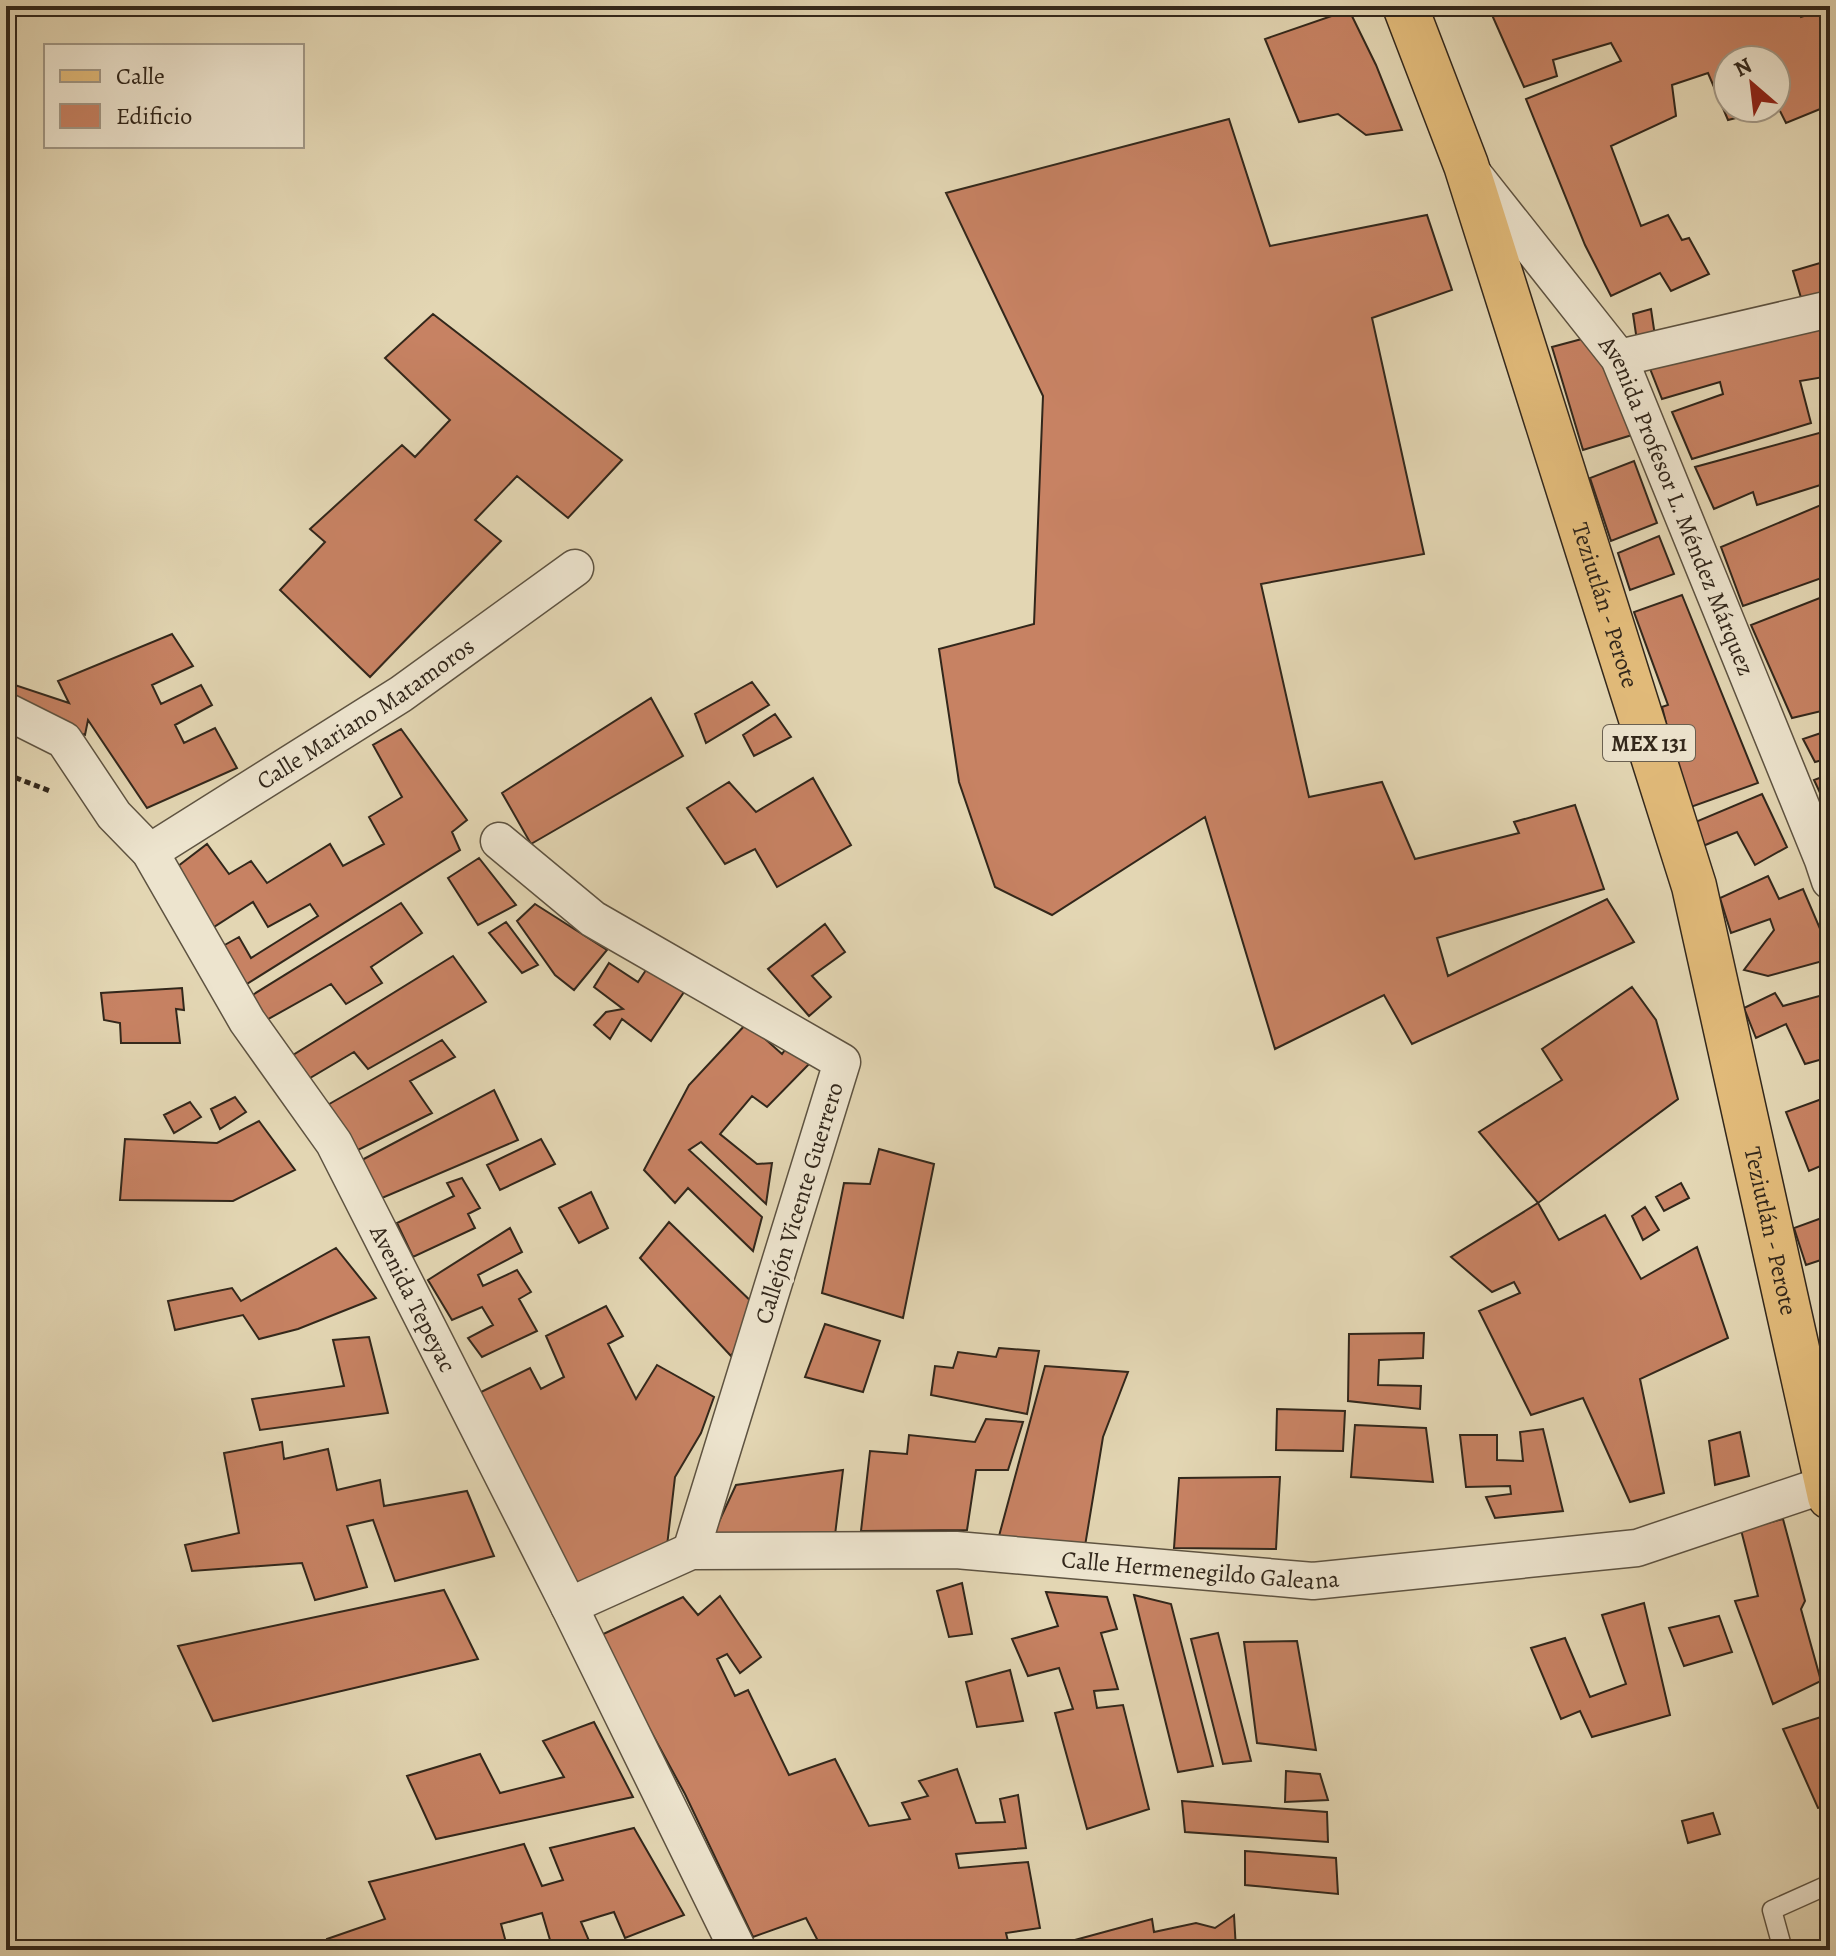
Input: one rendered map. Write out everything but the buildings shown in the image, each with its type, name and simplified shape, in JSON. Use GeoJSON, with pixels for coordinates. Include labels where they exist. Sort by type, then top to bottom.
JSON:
{"type":"FeatureCollection","features":[{"type":"Feature","properties":{"kind":"main road","name":"Teziutlán - Perote"},"geometry":{"type":"LineString","coordinates":[[1405,6],[1466,165],[1694,886],[1829,1488]]}},
{"type":"Feature","properties":{"kind":"street","name":"Avenida Profesor L. Méndez Márquez"},"geometry":{"type":"LineString","coordinates":[[1466,165],[1619,358],[1830,881]]}},
{"type":"Feature","properties":{"kind":"street"},"geometry":{"type":"LineString","coordinates":[[1619,358],[1830,309]]}},
{"type":"Feature","properties":{"kind":"street","name":"Calle Mariano Matamoros"},"geometry":{"type":"LineString","coordinates":[[150,852],[401,694],[575,568]]}},
{"type":"Feature","properties":{"kind":"street","name":"Avenida Tepeyac"},"geometry":{"type":"LineString","coordinates":[[6,711],[64,740],[114,815],[150,852],[247,1021],[334,1143],[569,1606],[738,1950]]}},
{"type":"Feature","properties":{"kind":"street","name":"Callejón Vicente Guerrero"},"geometry":{"type":"LineString","coordinates":[[499,841],[593,919],[842,1062],[691,1551]]}},
{"type":"Feature","properties":{"kind":"street","name":"Calle Hermenegildo Galeana"},"geometry":{"type":"LineString","coordinates":[[569,1606],[691,1551],[956,1550],[1313,1581],[1637,1548],[1829,1488]]}},
{"type":"Feature","properties":{"kind":"lane"},"geometry":{"type":"LineString","coordinates":[[1783,1950],[1772,1910],[1830,1884]]}}]}
